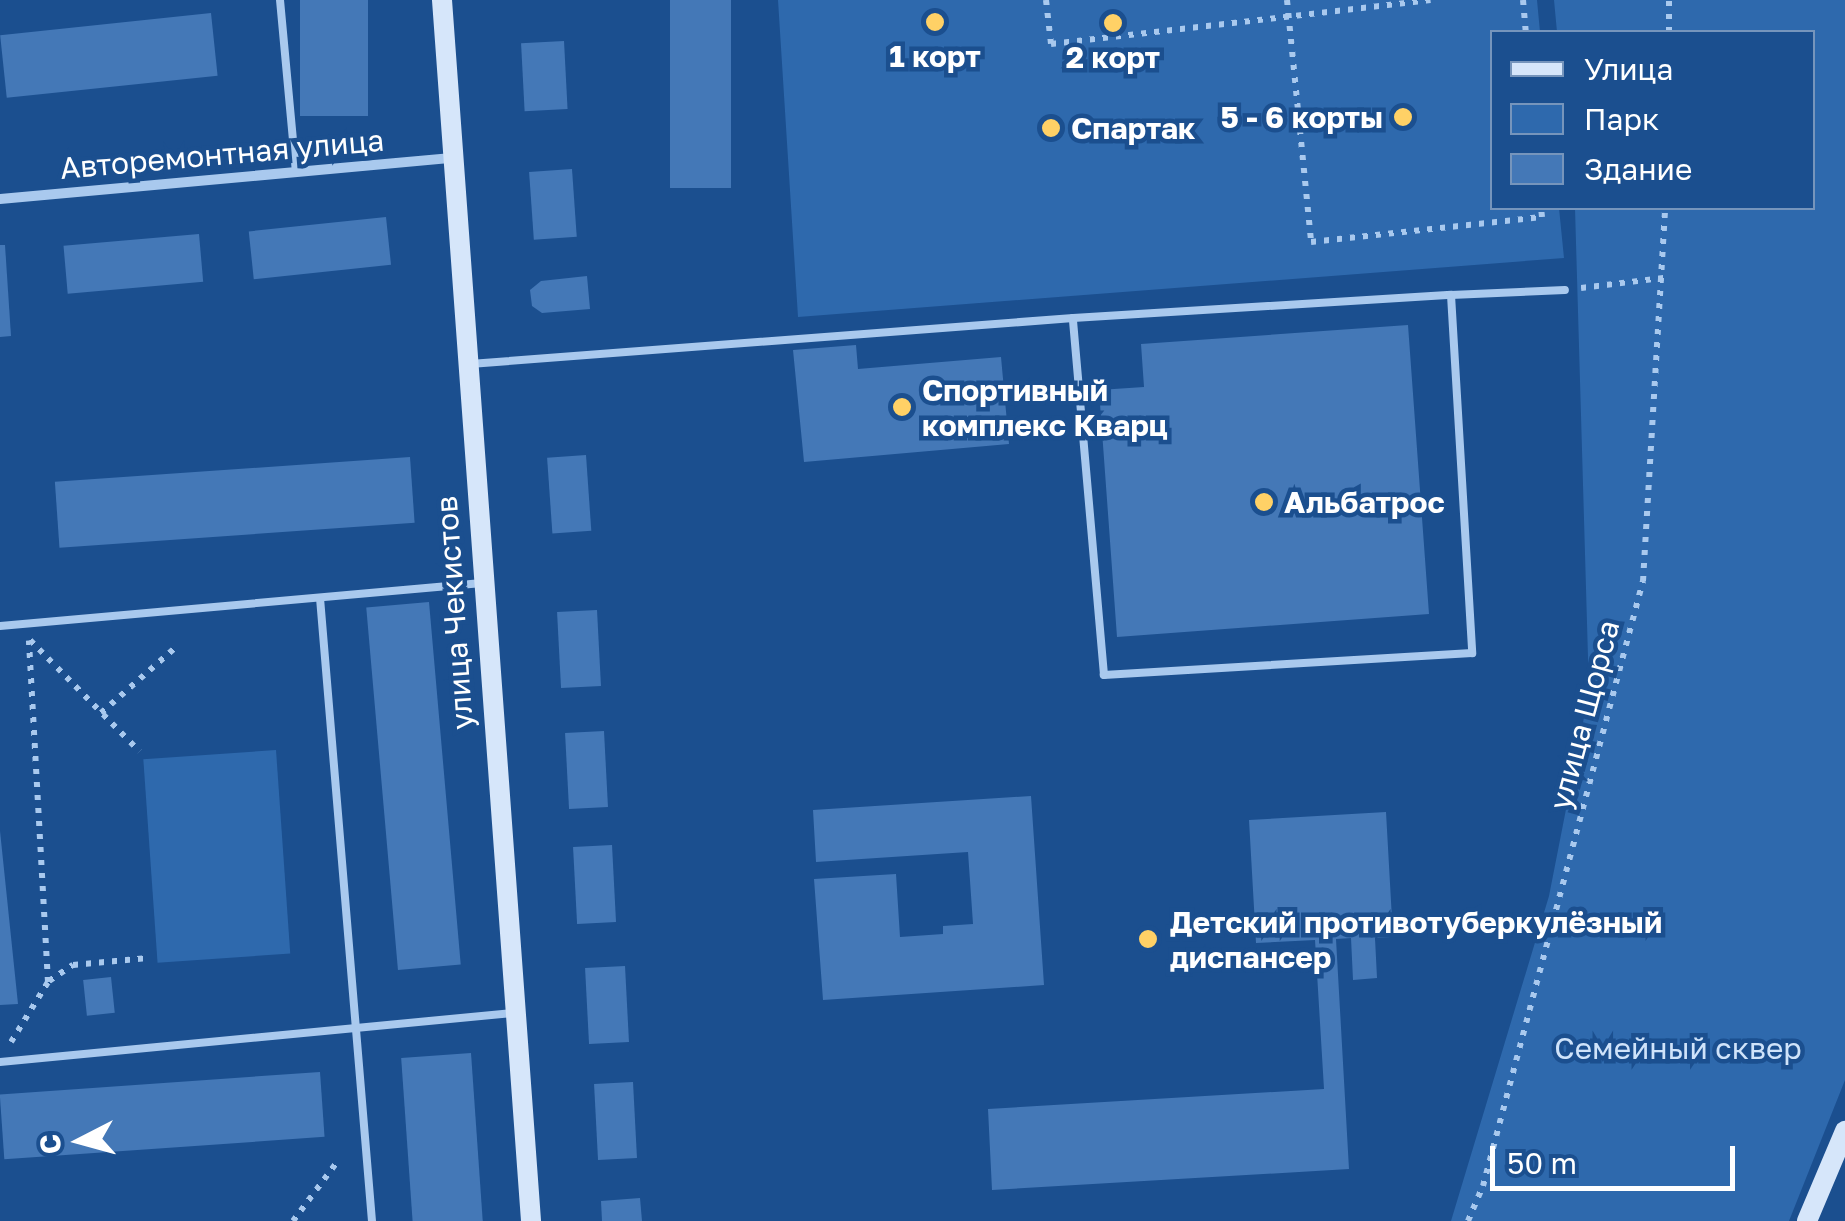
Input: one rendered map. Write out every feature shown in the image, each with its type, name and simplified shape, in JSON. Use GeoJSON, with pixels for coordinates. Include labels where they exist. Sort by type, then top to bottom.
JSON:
{"type":"FeatureCollection","features":[{"type":"Feature","properties":{"kind":"street","name":"улица Чекистов"},"geometry":{"type":"LineString","coordinates":[[442,0],[449,158],[532,1221]]}},
{"type":"Feature","properties":{"kind":"street","name":"Авторемонтная улица"},"geometry":{"type":"LineString","coordinates":[[0,199],[449,158]]}},
{"type":"Feature","properties":{"kind":"street"},"geometry":{"type":"LineString","coordinates":[[1807,1221],[1845,1131]]}},
{"type":"Feature","properties":{"kind":"lane"},"geometry":{"type":"LineString","coordinates":[[280,0],[296,172]]}},
{"type":"Feature","properties":{"kind":"lane"},"geometry":{"type":"LineString","coordinates":[[466,364],[1073,318],[1565,290]]}},
{"type":"Feature","properties":{"kind":"lane"},"geometry":{"type":"LineString","coordinates":[[1073,318],[1104,675],[1472,653],[1451,296]]}},
{"type":"Feature","properties":{"kind":"lane"},"geometry":{"type":"LineString","coordinates":[[0,626],[482,583]]}},
{"type":"Feature","properties":{"kind":"lane"},"geometry":{"type":"LineString","coordinates":[[320,598],[372,1221]]}},
{"type":"Feature","properties":{"kind":"lane"},"geometry":{"type":"LineString","coordinates":[[0,1062],[516,1012]]}},
{"type":"Feature","properties":{"kind":"path"},"geometry":{"type":"LineString","coordinates":[[1046,0],[1051,44],[1430,0]]}},
{"type":"Feature","properties":{"kind":"path"},"geometry":{"type":"LineString","coordinates":[[1287,0],[1311,242],[1542,217],[1542,210]]}},
{"type":"Feature","properties":{"kind":"path"},"geometry":{"type":"LineString","coordinates":[[1522,0],[1526,30]]}},
{"type":"Feature","properties":{"kind":"path"},"geometry":{"type":"LineString","coordinates":[[1669,30],[1670,0]]}},
{"type":"Feature","properties":{"kind":"path","name":"улица Щорса"},"geometry":{"type":"LineString","coordinates":[[1468,1221],[1483,1186],[1643,581],[1664,210]]}},
{"type":"Feature","properties":{"kind":"path"},"geometry":{"type":"LineString","coordinates":[[1565,290],[1663,278]]}},
{"type":"Feature","properties":{"kind":"path"},"geometry":{"type":"LineString","coordinates":[[48,982],[29,639],[139,752]]}},
{"type":"Feature","properties":{"kind":"path"},"geometry":{"type":"LineString","coordinates":[[101,713],[178,645]]}},
{"type":"Feature","properties":{"kind":"path"},"geometry":{"type":"LineString","coordinates":[[9,1046],[48,982],[73,964],[148,958]]}},
{"type":"Feature","properties":{"kind":"path"},"geometry":{"type":"LineString","coordinates":[[293,1221],[337,1162]]}},
{"type":"Feature","properties":{"kind":"green space","name":"Спартак"},"geometry":{"type":"Polygon","coordinates":[[[778,0],[1537,0],[1540,30],[1490,30],[1490,210],[1559,210],[1564,258],[798,317],[778,0]]]}},
{"type":"Feature","properties":{"kind":"green space","name":"Семейный сквер"},"geometry":{"type":"Polygon","coordinates":[[[1554,0],[1845,0],[1845,1080],[1789,1221],[1451,1221],[1549,896],[1589,692],[1575,210],[1815,210],[1815,30],[1557,30],[1554,0]]]}},
{"type":"Feature","properties":{"kind":"green space"},"geometry":{"type":"Polygon","coordinates":[[[276,750],[290,954],[158,963],[143,759],[276,750]]]}},
{"type":"Feature","properties":{"kind":"building"},"geometry":{"type":"Polygon","coordinates":[[[300,0],[368,0],[368,116],[300,116],[300,0]]]}},
{"type":"Feature","properties":{"kind":"building"},"geometry":{"type":"Polygon","coordinates":[[[670,0],[731,0],[731,188],[670,188],[670,0]]]}},
{"type":"Feature","properties":{"kind":"building"},"geometry":{"type":"Polygon","coordinates":[[[211,13],[218,76],[7,98],[0,35],[211,13]]]}},
{"type":"Feature","properties":{"kind":"building"},"geometry":{"type":"Polygon","coordinates":[[[564,41],[568,109],[525,111],[521,43],[564,41]]]}},
{"type":"Feature","properties":{"kind":"building"},"geometry":{"type":"Polygon","coordinates":[[[572,169],[577,237],[534,240],[529,172],[572,169]]]}},
{"type":"Feature","properties":{"kind":"building"},"geometry":{"type":"Polygon","coordinates":[[[386,217],[391,265],[254,279],[249,231],[386,217]]]}},
{"type":"Feature","properties":{"kind":"building"},"geometry":{"type":"Polygon","coordinates":[[[199,234],[203,282],[68,294],[64,246],[199,234]]]}},
{"type":"Feature","properties":{"kind":"building"},"geometry":{"type":"Polygon","coordinates":[[[0,245],[5,245],[11,336],[0,337],[0,245]]]}},
{"type":"Feature","properties":{"kind":"building"},"geometry":{"type":"Polygon","coordinates":[[[587,276],[590,309],[542,313],[532,306],[530,290],[541,281],[587,276]]]}},
{"type":"Feature","properties":{"kind":"building","name":"Альбатрос"},"geometry":{"type":"Polygon","coordinates":[[[1408,325],[1429,614],[1117,637],[1099,390],[1144,387],[1141,344],[1408,325]]]}},
{"type":"Feature","properties":{"kind":"building","name":"Спортивный комплекс Кварц"},"geometry":{"type":"Polygon","coordinates":[[[856,345],[858,369],[1001,357],[1009,444],[804,462],[793,350],[856,345]]]}},
{"type":"Feature","properties":{"kind":"building"},"geometry":{"type":"Polygon","coordinates":[[[586,455],[591,531],[552,534],[547,458],[586,455]]]}},
{"type":"Feature","properties":{"kind":"building"},"geometry":{"type":"Polygon","coordinates":[[[410,457],[415,523],[59,548],[55,482],[410,457]]]}},
{"type":"Feature","properties":{"kind":"building"},"geometry":{"type":"Polygon","coordinates":[[[429,602],[461,965],[398,970],[366,607],[429,602]]]}},
{"type":"Feature","properties":{"kind":"building"},"geometry":{"type":"Polygon","coordinates":[[[597,610],[601,686],[561,688],[557,612],[597,610]]]}},
{"type":"Feature","properties":{"kind":"building"},"geometry":{"type":"Polygon","coordinates":[[[604,731],[608,807],[569,809],[565,733],[604,731]]]}},
{"type":"Feature","properties":{"kind":"building"},"geometry":{"type":"Polygon","coordinates":[[[1031,796],[1044,985],[823,1000],[814,879],[896,874],[900,937],[943,934],[943,926],[973,924],[968,852],[816,862],[813,810],[1031,796]]]}},
{"type":"Feature","properties":{"kind":"building"},"geometry":{"type":"Polygon","coordinates":[[[1386,812],[1393,937],[1375,938],[1377,978],[1353,980],[1351,938],[1336,939],[1349,1169],[992,1190],[988,1109],[1324,1089],[1315,940],[1256,943],[1249,820],[1386,812]]]}},
{"type":"Feature","properties":{"kind":"building"},"geometry":{"type":"Polygon","coordinates":[[[0,831],[18,1004],[0,1005],[0,831]]]}},
{"type":"Feature","properties":{"kind":"building"},"geometry":{"type":"Polygon","coordinates":[[[612,845],[616,922],[577,924],[573,847],[612,845]]]}},
{"type":"Feature","properties":{"kind":"building"},"geometry":{"type":"Polygon","coordinates":[[[625,966],[629,1042],[589,1044],[585,968],[625,966]]]}},
{"type":"Feature","properties":{"kind":"building"},"geometry":{"type":"Polygon","coordinates":[[[111,977],[115,1013],[87,1016],[83,980],[111,977]]]}},
{"type":"Feature","properties":{"kind":"building"},"geometry":{"type":"Polygon","coordinates":[[[471,1053],[483,1221],[413,1221],[401,1058],[471,1053]]]}},
{"type":"Feature","properties":{"kind":"building"},"geometry":{"type":"Polygon","coordinates":[[[320,1072],[325,1137],[4,1159],[0,1094],[320,1072]]]}},
{"type":"Feature","properties":{"kind":"building"},"geometry":{"type":"Polygon","coordinates":[[[633,1082],[637,1158],[598,1160],[594,1084],[633,1082]]]}},
{"type":"Feature","properties":{"kind":"building"},"geometry":{"type":"Polygon","coordinates":[[[640,1198],[642,1221],[602,1221],[601,1201],[640,1198]]]}},
{"type":"Feature","properties":{"kind":"place","name":"1 корт"},"geometry":{"type":"Point","coordinates":[935,22]}},
{"type":"Feature","properties":{"kind":"place","name":"2 корт"},"geometry":{"type":"Point","coordinates":[1113,23]}},
{"type":"Feature","properties":{"kind":"place","name":"5 - 6 корты"},"geometry":{"type":"Point","coordinates":[1403,117]}},
{"type":"Feature","properties":{"kind":"place","name":"Спартак"},"geometry":{"type":"Point","coordinates":[1051,128]}},
{"type":"Feature","properties":{"kind":"place","name":"Спортивный комплекс Кварц"},"geometry":{"type":"Point","coordinates":[902,407]}},
{"type":"Feature","properties":{"kind":"place","name":"Альбатрос"},"geometry":{"type":"Point","coordinates":[1264,502]}},
{"type":"Feature","properties":{"kind":"place","name":"Детский противотуберкулёзный диспансер"},"geometry":{"type":"Point","coordinates":[1148,939]}}]}
